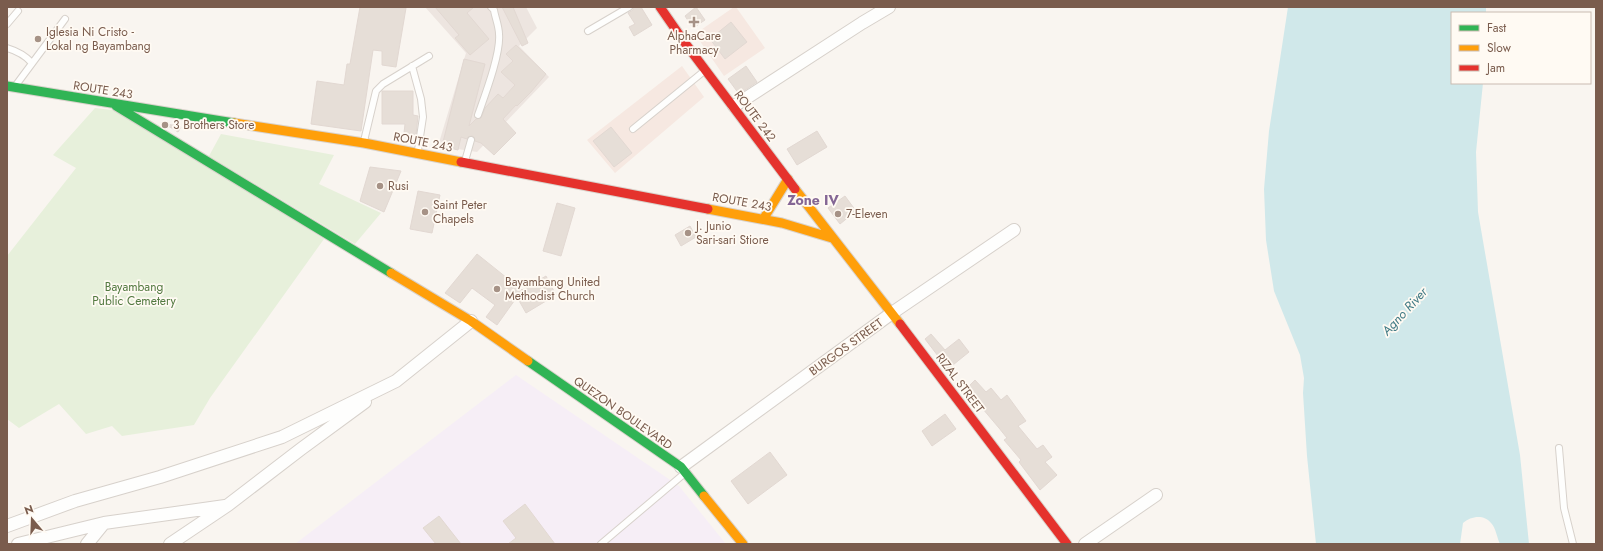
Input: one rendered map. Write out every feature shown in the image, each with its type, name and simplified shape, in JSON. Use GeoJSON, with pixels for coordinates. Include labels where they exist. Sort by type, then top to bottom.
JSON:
{"type":"FeatureCollection","features":[{"type":"Feature","properties":{"kind":"main road","name":"ROUTE 242"},"geometry":{"type":"LineString","coordinates":[[660,7],[705,70],[734,106],[832,238]]}},
{"type":"Feature","properties":{"kind":"main road","name":"ROUTE 243"},"geometry":{"type":"LineString","coordinates":[[11,87],[364,143],[764,218],[800,227],[832,238]]}},
{"type":"Feature","properties":{"kind":"main road","name":"QUEZON BOULEVARD"},"geometry":{"type":"LineString","coordinates":[[113,104],[471,321],[683,470],[743,544]]}},
{"type":"Feature","properties":{"kind":"main road"},"geometry":{"type":"LineString","coordinates":[[764,218],[788,179]]}},
{"type":"Feature","properties":{"kind":"main road","name":"RIZAL STREET"},"geometry":{"type":"LineString","coordinates":[[832,238],[892,313],[1065,543]]}},
{"type":"Feature","properties":{"kind":"street"},"geometry":{"type":"LineString","coordinates":[[734,106],[889,7]]}},
{"type":"Feature","properties":{"kind":"street","name":"BURGOS STREET"},"geometry":{"type":"LineString","coordinates":[[683,470],[892,313],[1014,230]]}},
{"type":"Feature","properties":{"kind":"street"},"geometry":{"type":"LineString","coordinates":[[170,544],[228,505],[301,449],[396,381],[471,321]]}},
{"type":"Feature","properties":{"kind":"street"},"geometry":{"type":"LineString","coordinates":[[7,526],[75,501],[167,474],[282,437],[396,381]]}},
{"type":"Feature","properties":{"kind":"street"},"geometry":{"type":"LineString","coordinates":[[1085,544],[1156,495]]}},
{"type":"Feature","properties":{"kind":"street"},"geometry":{"type":"LineString","coordinates":[[18,544],[104,523],[228,505]]}},
{"type":"Feature","properties":{"kind":"street"},"geometry":{"type":"LineString","coordinates":[[87,544],[104,523]]}},
{"type":"Feature","properties":{"kind":"lane"},"geometry":{"type":"LineString","coordinates":[[478,115],[489,85],[500,35],[494,10],[491,7]]}},
{"type":"Feature","properties":{"kind":"lane"},"geometry":{"type":"LineString","coordinates":[[588,31],[629,7]]}},
{"type":"Feature","properties":{"kind":"lane"},"geometry":{"type":"LineString","coordinates":[[7,24],[18,11]]}},
{"type":"Feature","properties":{"kind":"lane"},"geometry":{"type":"LineString","coordinates":[[11,87],[32,63],[65,19]]}},
{"type":"Feature","properties":{"kind":"lane"},"geometry":{"type":"LineString","coordinates":[[7,48],[16,50],[32,63]]}},
{"type":"Feature","properties":{"kind":"lane"},"geometry":{"type":"LineString","coordinates":[[364,143],[376,91],[383,84],[429,56]]}},
{"type":"Feature","properties":{"kind":"lane"},"geometry":{"type":"LineString","coordinates":[[412,66],[421,99],[423,117],[418,154]]}},
{"type":"Feature","properties":{"kind":"lane"},"geometry":{"type":"LineString","coordinates":[[633,129],[705,70]]}},
{"type":"Feature","properties":{"kind":"lane"},"geometry":{"type":"LineString","coordinates":[[465,163],[471,140]]}},
{"type":"Feature","properties":{"kind":"lane"},"geometry":{"type":"LineString","coordinates":[[1559,448],[1564,508],[1573,544]]}},
{"type":"Feature","properties":{"kind":"lane"},"geometry":{"type":"LineString","coordinates":[[601,544],[683,470]]}},
{"type":"Feature","properties":{"kind":"shaded area"},"geometry":{"type":"Polygon","coordinates":[[[425,7],[526,7],[537,28],[519,46],[549,77],[477,152],[438,146],[466,53],[425,7]]]}},
{"type":"Feature","properties":{"kind":"shaded area"},"geometry":{"type":"Polygon","coordinates":[[[736,7],[765,48],[724,76],[695,34],[736,7]]]}},
{"type":"Feature","properties":{"kind":"shaded area"},"geometry":{"type":"Polygon","coordinates":[[[682,66],[704,97],[615,173],[587,140],[682,66]]]}},
{"type":"Feature","properties":{"kind":"shaded area"},"geometry":{"type":"Polygon","coordinates":[[[516,375],[679,486],[726,544],[295,544],[516,375]]]}},
{"type":"Feature","properties":{"kind":"green space","name":"Bayambang Public Cemetery"},"geometry":{"type":"Polygon","coordinates":[[[95,108],[120,111],[324,239],[210,398],[194,425],[122,436],[112,426],[86,434],[59,404],[19,428],[7,419],[7,256],[76,168],[53,155],[95,108]]]}},
{"type":"Feature","properties":{"kind":"green space"},"geometry":{"type":"Polygon","coordinates":[[[221,134],[334,155],[319,184],[381,213],[355,244],[209,156],[221,134]]]}},
{"type":"Feature","properties":{"kind":"water","name":"Agno River"},"geometry":{"type":"Polygon","coordinates":[[[1288,7],[1486,7],[1486,12],[1451,12],[1451,84],[1483,84],[1476,152],[1478,212],[1520,455],[1529,544],[1500,544],[1491,523],[1485,518],[1477,517],[1463,523],[1460,544],[1316,544],[1307,456],[1303,393],[1304,378],[1300,355],[1274,291],[1266,240],[1264,189],[1269,131],[1288,7]]]}},
{"type":"Feature","properties":{"kind":"building"},"geometry":{"type":"Polygon","coordinates":[[[360,7],[406,8],[396,67],[382,65],[382,51],[373,50],[361,131],[311,124],[317,81],[344,85],[347,64],[350,64],[360,7]]]}},
{"type":"Feature","properties":{"kind":"building"},"geometry":{"type":"Polygon","coordinates":[[[435,7],[474,7],[467,13],[489,39],[470,55],[455,38],[459,35],[435,7]]]}},
{"type":"Feature","properties":{"kind":"building"},"geometry":{"type":"Polygon","coordinates":[[[502,7],[513,7],[528,43],[522,46],[502,7]]]}},
{"type":"Feature","properties":{"kind":"building"},"geometry":{"type":"Polygon","coordinates":[[[633,7],[641,7],[652,25],[634,36],[629,27],[635,24],[628,13],[633,10],[633,7]]]}},
{"type":"Feature","properties":{"kind":"building"},"geometry":{"type":"Polygon","coordinates":[[[696,7],[705,20],[693,28],[685,16],[696,7]]]}},
{"type":"Feature","properties":{"kind":"building"},"geometry":{"type":"Polygon","coordinates":[[[731,22],[747,42],[725,59],[710,39],[731,22]]]}},
{"type":"Feature","properties":{"kind":"building"},"geometry":{"type":"Polygon","coordinates":[[[516,45],[546,74],[531,92],[503,119],[516,133],[494,155],[481,143],[475,141],[474,137],[472,136],[468,137],[467,139],[461,137],[458,150],[442,146],[464,59],[485,64],[469,126],[476,119],[481,118],[485,108],[498,94],[503,98],[515,85],[501,72],[513,61],[506,54],[516,45]]]}},
{"type":"Feature","properties":{"kind":"building"},"geometry":{"type":"Polygon","coordinates":[[[746,66],[757,82],[739,94],[728,79],[746,66]]]}},
{"type":"Feature","properties":{"kind":"building"},"geometry":{"type":"Polygon","coordinates":[[[382,91],[413,91],[413,115],[418,116],[416,135],[404,133],[405,124],[382,124],[382,91]]]}},
{"type":"Feature","properties":{"kind":"building"},"geometry":{"type":"Polygon","coordinates":[[[165,124],[179,126],[181,127],[178,132],[165,124]]]}},
{"type":"Feature","properties":{"kind":"building"},"geometry":{"type":"Polygon","coordinates":[[[611,127],[632,153],[614,167],[593,141],[611,127]]]}},
{"type":"Feature","properties":{"kind":"building"},"geometry":{"type":"Polygon","coordinates":[[[817,131],[827,147],[797,165],[787,149],[817,131]]]}},
{"type":"Feature","properties":{"kind":"building","name":"Rusi"},"geometry":{"type":"Polygon","coordinates":[[[370,167],[401,171],[384,212],[360,201],[370,167]]]}},
{"type":"Feature","properties":{"kind":"building","name":"Saint Peter Chapels"},"geometry":{"type":"Polygon","coordinates":[[[418,191],[440,195],[432,233],[410,229],[418,191]]]}},
{"type":"Feature","properties":{"kind":"building"},"geometry":{"type":"Polygon","coordinates":[[[845,196],[856,211],[840,224],[828,208],[845,196]]]}},
{"type":"Feature","properties":{"kind":"building"},"geometry":{"type":"Polygon","coordinates":[[[557,203],[575,208],[561,256],[543,251],[557,203]]]}},
{"type":"Feature","properties":{"kind":"building"},"geometry":{"type":"Polygon","coordinates":[[[690,226],[696,237],[681,246],[675,235],[690,226]]]}},
{"type":"Feature","properties":{"kind":"building","name":"Bayambang United Methodist Church"},"geometry":{"type":"Polygon","coordinates":[[[477,254],[522,290],[546,276],[556,295],[526,313],[517,297],[497,325],[486,317],[495,305],[472,288],[460,303],[445,293],[477,254]]]}},
{"type":"Feature","properties":{"kind":"building"},"geometry":{"type":"Polygon","coordinates":[[[931,334],[945,350],[959,339],[969,352],[948,369],[925,339],[931,334]]]}},
{"type":"Feature","properties":{"kind":"building"},"geometry":{"type":"Polygon","coordinates":[[[975,380],[986,392],[991,388],[1001,400],[1007,395],[1026,421],[1018,426],[1037,449],[1043,445],[1052,457],[1045,462],[1057,475],[1040,490],[1019,462],[1021,460],[1004,440],[1007,438],[966,389],[975,380]]]}},
{"type":"Feature","properties":{"kind":"building"},"geometry":{"type":"Polygon","coordinates":[[[945,414],[956,429],[932,446],[922,431],[945,414]]]}},
{"type":"Feature","properties":{"kind":"building"},"geometry":{"type":"Polygon","coordinates":[[[770,452],[787,475],[748,504],[731,481],[770,452]]]}},
{"type":"Feature","properties":{"kind":"building"},"geometry":{"type":"Polygon","coordinates":[[[525,504],[555,544],[508,544],[516,538],[503,521],[525,504]]]}},
{"type":"Feature","properties":{"kind":"building"},"geometry":{"type":"Polygon","coordinates":[[[439,516],[461,544],[436,544],[423,528],[439,516]]]}},
{"type":"Feature","properties":{"kind":"traffic: fast"},"geometry":{"type":"LineString","coordinates":[[7,86],[234,123]]}},
{"type":"Feature","properties":{"kind":"traffic: fast"},"geometry":{"type":"LineString","coordinates":[[116,106],[391,273]]}},
{"type":"Feature","properties":{"kind":"traffic: fast"},"geometry":{"type":"LineString","coordinates":[[528,361],[681,467],[704,496]]}},
{"type":"Feature","properties":{"kind":"traffic: slow"},"geometry":{"type":"LineString","coordinates":[[234,123],[364,143],[461,162]]}},
{"type":"Feature","properties":{"kind":"traffic: slow"},"geometry":{"type":"LineString","coordinates":[[764,218],[788,179]]}},
{"type":"Feature","properties":{"kind":"traffic: slow"},"geometry":{"type":"LineString","coordinates":[[795,189],[900,324]]}},
{"type":"Feature","properties":{"kind":"traffic: slow"},"geometry":{"type":"LineString","coordinates":[[708,209],[782,223],[832,238]]}},
{"type":"Feature","properties":{"kind":"traffic: slow"},"geometry":{"type":"LineString","coordinates":[[391,273],[471,321],[528,361]]}},
{"type":"Feature","properties":{"kind":"traffic: slow"},"geometry":{"type":"LineString","coordinates":[[704,496],[743,544]]}},
{"type":"Feature","properties":{"kind":"traffic: jam"},"geometry":{"type":"LineString","coordinates":[[660,7],[685,43],[795,189]]}},
{"type":"Feature","properties":{"kind":"traffic: jam"},"geometry":{"type":"LineString","coordinates":[[461,162],[708,209]]}},
{"type":"Feature","properties":{"kind":"traffic: jam"},"geometry":{"type":"LineString","coordinates":[[900,324],[1067,544]]}},
{"type":"Feature","properties":{"kind":"place","name":"AlphaCare Pharmacy"},"geometry":{"type":"Point","coordinates":[694,22]}},
{"type":"Feature","properties":{"kind":"place","name":"Iglesia Ni Cristo - Lokal ng Bayambang"},"geometry":{"type":"Point","coordinates":[38,39]}},
{"type":"Feature","properties":{"kind":"place","name":"3 Brothers Store"},"geometry":{"type":"Point","coordinates":[165,125]}},
{"type":"Feature","properties":{"kind":"place","name":"Rusi"},"geometry":{"type":"Point","coordinates":[380,186]}},
{"type":"Feature","properties":{"kind":"place","name":"Saint Peter Chapels"},"geometry":{"type":"Point","coordinates":[425,212]}},
{"type":"Feature","properties":{"kind":"place","name":"7-Eleven"},"geometry":{"type":"Point","coordinates":[838,214]}},
{"type":"Feature","properties":{"kind":"place","name":"J. Junio Sari-sari Stiore"},"geometry":{"type":"Point","coordinates":[688,233]}},
{"type":"Feature","properties":{"kind":"place","name":"Bayambang United Methodist Church"},"geometry":{"type":"Point","coordinates":[497,289]}},
{"type":"Feature","properties":{"kind":"district","name":"Zone IV"},"geometry":{"type":"Point","coordinates":[813,200]}}]}
